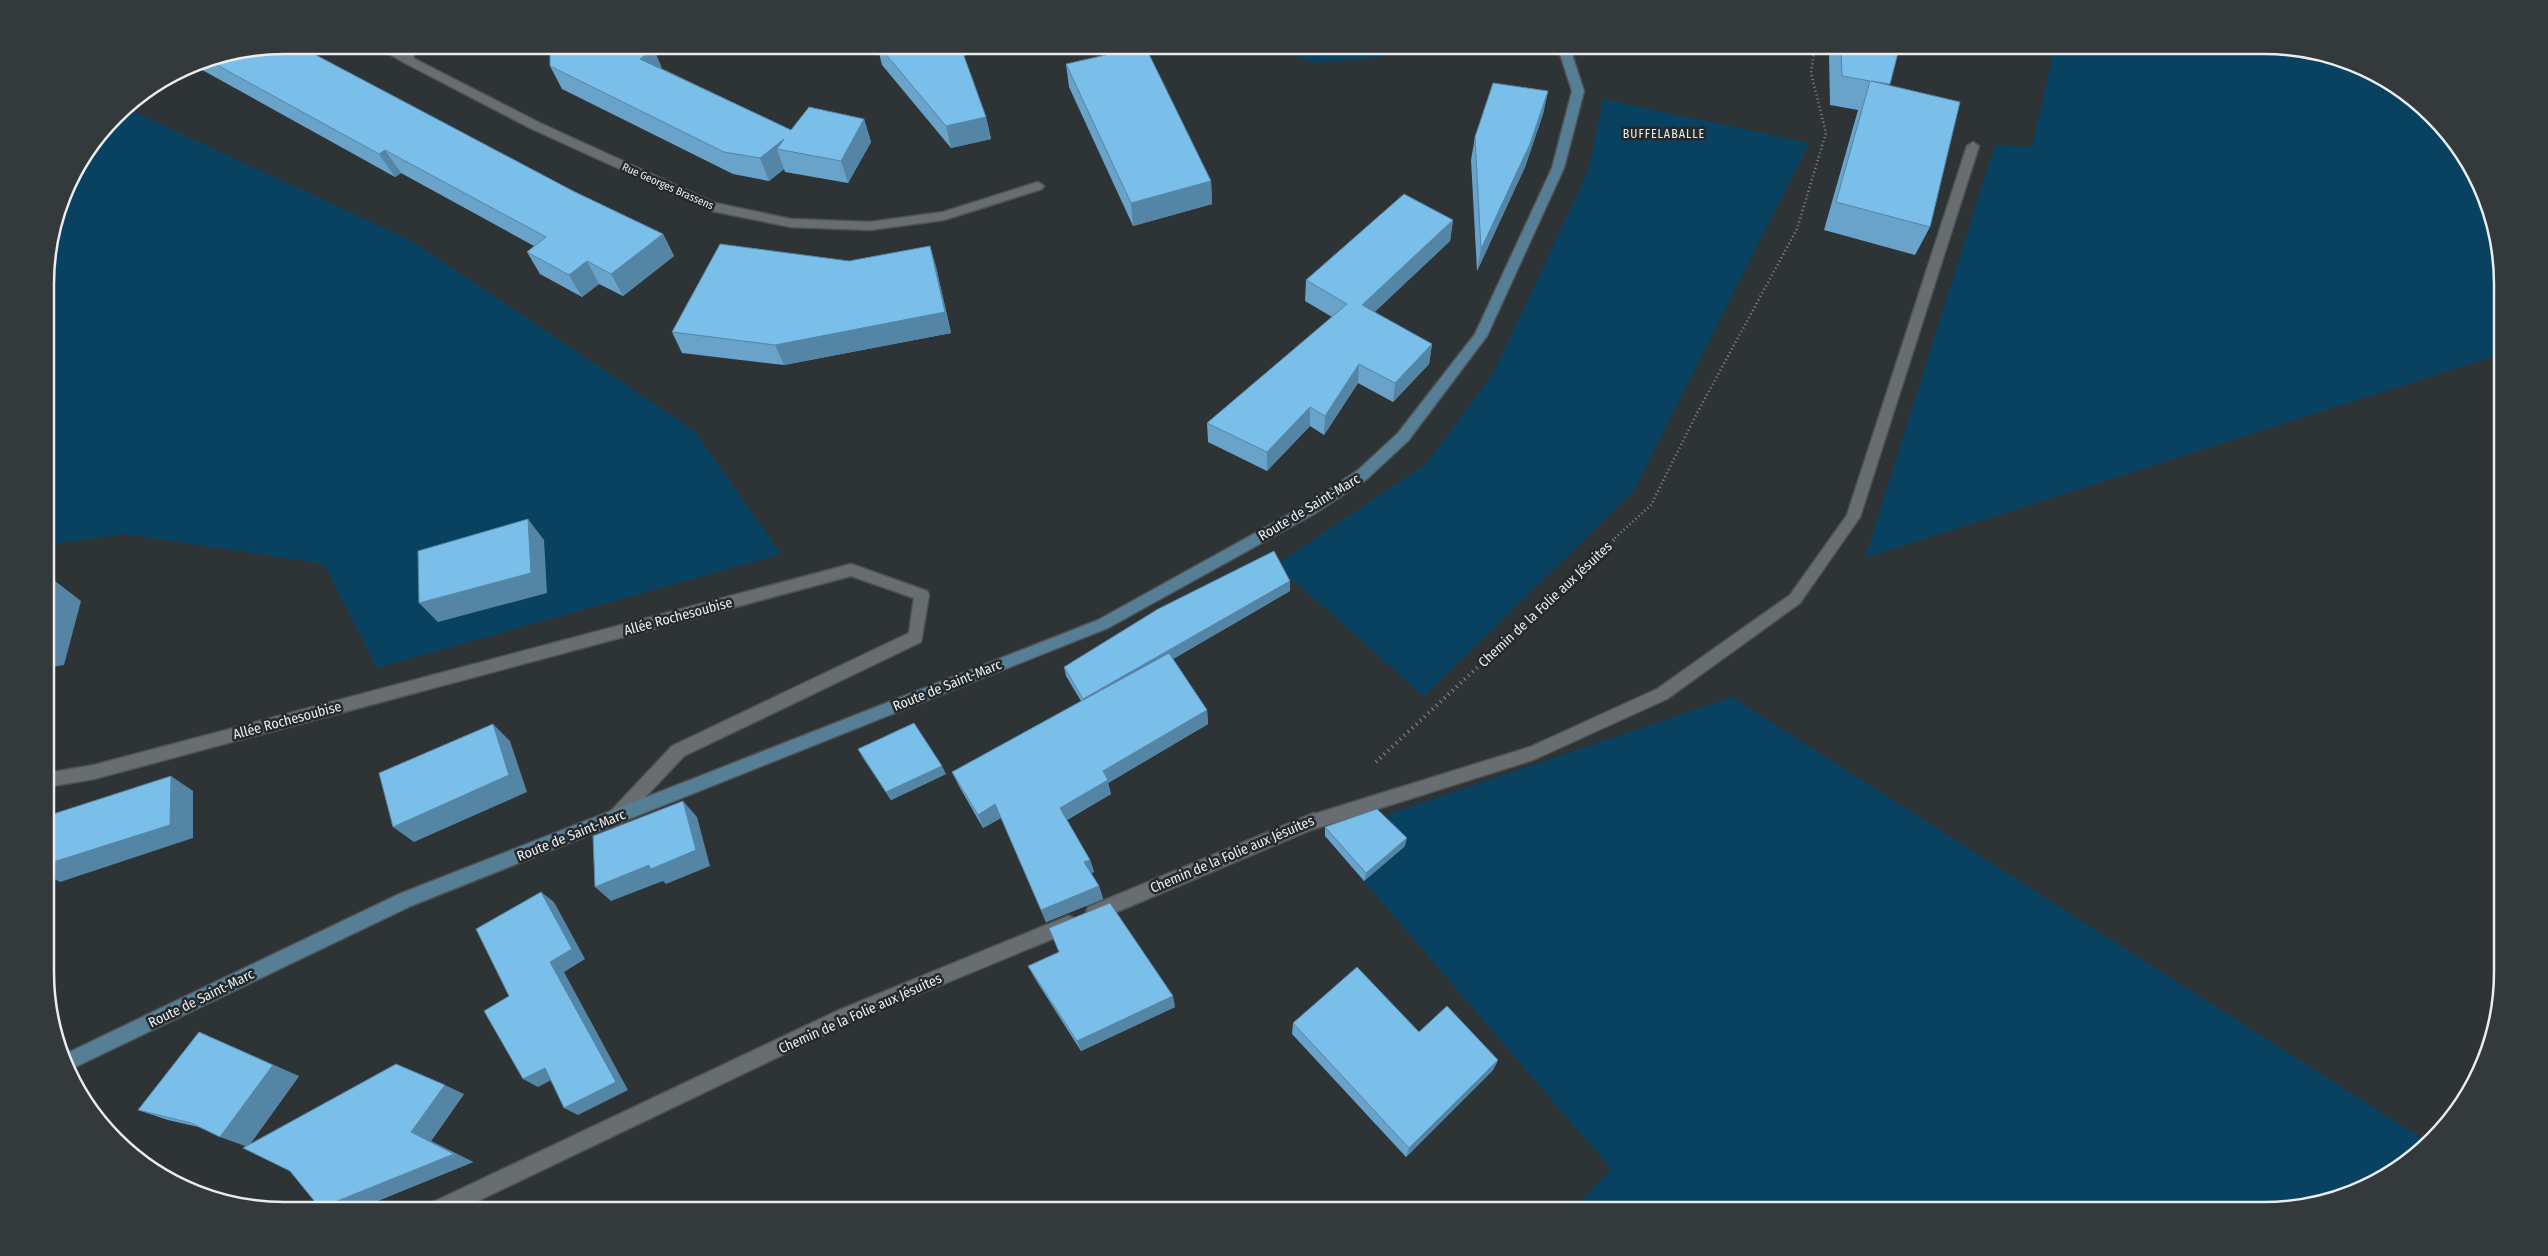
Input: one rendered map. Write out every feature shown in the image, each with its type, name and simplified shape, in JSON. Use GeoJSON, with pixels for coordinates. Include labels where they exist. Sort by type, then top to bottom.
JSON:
{"type":"FeatureCollection","features":[{"type":"Feature","properties":{"kind":"street","name":"Rue Georges Brassens"},"geometry":{"type":"LineString","coordinates":[[396,54],[536,126],[712,207],[791,222],[870,226],[944,216],[1038,186]]}},
{"type":"Feature","properties":{"kind":"street"},"geometry":{"type":"LineString","coordinates":[[407,60],[409,54]]}},
{"type":"Feature","properties":{"kind":"street","name":"Route de Saint-Marc"},"geometry":{"type":"LineString","coordinates":[[71,1060],[406,900],[1103,624],[1309,510],[1362,475],[1403,437],[1480,336],[1558,168],[1578,91],[1566,54]]}},
{"type":"Feature","properties":{"kind":"street","name":"Chemin de la Folie aux Jésuites"},"geometry":{"type":"LineString","coordinates":[[455,1202],[843,1018],[1314,821],[1533,753],[1654,698],[1795,599],[1853,517],[1973,146]]}},
{"type":"Feature","properties":{"kind":"street","name":"Allée Rochesoubise"},"geometry":{"type":"LineString","coordinates":[[54,779],[94,772],[851,570],[922,595],[916,637],[678,751],[614,818]]}},
{"type":"Feature","properties":{"kind":"path","name":"Chemin de la Folie aux Jésuites"},"geometry":{"type":"LineString","coordinates":[[1371,767],[1651,505],[1695,417],[1797,229],[1826,133],[1811,73],[1814,54]]}},
{"type":"Feature","properties":{"kind":"shaded area"},"geometry":{"type":"Polygon","coordinates":[[[1291,54],[1386,54],[1382,57],[1314,63],[1291,54]]]}},
{"type":"Feature","properties":{"kind":"shaded area"},"geometry":{"type":"Polygon","coordinates":[[[2053,54],[2280,54],[2324,62],[2366,77],[2392,92],[2427,121],[2456,156],[2471,182],[2486,224],[2494,268],[2494,356],[1865,558],[1995,145],[2032,147],[2053,54]]]}},
{"type":"Feature","properties":{"kind":"shaded area"},"geometry":{"type":"Polygon","coordinates":[[[1603,99],[1809,143],[1634,491],[1424,696],[1276,565],[1427,463],[1494,372],[1589,169],[1603,99]]]}},
{"type":"Feature","properties":{"kind":"shaded area"},"geometry":{"type":"Polygon","coordinates":[[[132,111],[412,241],[695,431],[781,554],[377,668],[324,564],[125,534],[54,544],[54,268],[62,224],[77,182],[101,144],[132,111]]]}},
{"type":"Feature","properties":{"kind":"shaded area"},"geometry":{"type":"Polygon","coordinates":[[[1732,697],[2423,1139],[2392,1164],[2366,1179],[2324,1194],[2280,1202],[1580,1202],[1611,1169],[1325,836],[1732,697]]]}},
{"type":"Feature","properties":{"kind":"building"},"geometry":{"type":"Polygon","coordinates":[[[268,54],[314,54],[573,191],[663,234],[611,274],[587,261],[569,275],[527,252],[546,237],[385,150],[379,154],[216,64],[239,58],[268,54]]]}},
{"type":"Feature","properties":{"kind":"building"},"geometry":{"type":"Polygon","coordinates":[[[550,54],[647,54],[640,59],[791,130],[809,107],[864,119],[841,161],[777,149],[784,139],[760,158],[724,152],[550,66],[550,54]]]}},
{"type":"Feature","properties":{"kind":"building"},"geometry":{"type":"Polygon","coordinates":[[[886,54],[963,54],[986,117],[946,126],[886,54]]]}},
{"type":"Feature","properties":{"kind":"building"},"geometry":{"type":"Polygon","coordinates":[[[1110,54],[1149,54],[1211,181],[1131,203],[1066,64],[1110,54]]]}},
{"type":"Feature","properties":{"kind":"building"},"geometry":{"type":"Polygon","coordinates":[[[1841,54],[1898,54],[1890,84],[1871,81],[1960,102],[1930,227],[1836,202],[1870,81],[1842,76],[1841,54]]]}},
{"type":"Feature","properties":{"kind":"building"},"geometry":{"type":"Polygon","coordinates":[[[1493,83],[1548,91],[1530,144],[1481,249],[1475,137],[1493,83]]]}},
{"type":"Feature","properties":{"kind":"building"},"geometry":{"type":"Polygon","coordinates":[[[1404,194],[1453,220],[1362,305],[1432,344],[1395,383],[1359,364],[1325,416],[1310,407],[1267,452],[1207,423],[1347,304],[1306,280],[1404,194]]]}},
{"type":"Feature","properties":{"kind":"building"},"geometry":{"type":"Polygon","coordinates":[[[720,244],[849,261],[930,246],[945,312],[775,345],[672,332],[720,244]]]}},
{"type":"Feature","properties":{"kind":"building"},"geometry":{"type":"Polygon","coordinates":[[[528,519],[531,573],[419,603],[418,551],[528,519]]]}},
{"type":"Feature","properties":{"kind":"building"},"geometry":{"type":"Polygon","coordinates":[[[1274,551],[1290,581],[1083,699],[1064,667],[1158,609],[1274,551]]]}},
{"type":"Feature","properties":{"kind":"building"},"geometry":{"type":"Polygon","coordinates":[[[1169,653],[1207,710],[1103,771],[1108,780],[1060,808],[1090,860],[1084,862],[1099,886],[1041,910],[995,804],[978,815],[952,772],[1169,653]]]}},
{"type":"Feature","properties":{"kind":"building"},"geometry":{"type":"Polygon","coordinates":[[[914,723],[942,766],[886,792],[858,749],[914,723]]]}},
{"type":"Feature","properties":{"kind":"building"},"geometry":{"type":"Polygon","coordinates":[[[493,724],[509,775],[393,827],[379,773],[493,724]]]}},
{"type":"Feature","properties":{"kind":"building"},"geometry":{"type":"Polygon","coordinates":[[[171,776],[170,825],[54,862],[54,814],[171,776]]]}},
{"type":"Feature","properties":{"kind":"building"},"geometry":{"type":"Polygon","coordinates":[[[683,801],[696,850],[651,869],[649,865],[595,887],[593,836],[683,801]]]}},
{"type":"Feature","properties":{"kind":"building"},"geometry":{"type":"Polygon","coordinates":[[[1377,809],[1407,838],[1366,873],[1325,827],[1377,809]]]}},
{"type":"Feature","properties":{"kind":"building"},"geometry":{"type":"Polygon","coordinates":[[[541,892],[572,949],[550,962],[616,1082],[564,1108],[545,1068],[523,1079],[484,1011],[509,996],[476,929],[541,892]]]}},
{"type":"Feature","properties":{"kind":"building"},"geometry":{"type":"Polygon","coordinates":[[[1110,903],[1173,996],[1077,1041],[1028,966],[1059,952],[1049,928],[1110,903]]]}},
{"type":"Feature","properties":{"kind":"building"},"geometry":{"type":"Polygon","coordinates":[[[1357,967],[1419,1032],[1447,1006],[1498,1060],[1409,1148],[1293,1023],[1357,967]]]}},
{"type":"Feature","properties":{"kind":"building"},"geometry":{"type":"Polygon","coordinates":[[[199,1032],[273,1065],[220,1137],[191,1123],[138,1110],[199,1032]]]}},
{"type":"Feature","properties":{"kind":"building"},"geometry":{"type":"Polygon","coordinates":[[[396,1064],[445,1085],[411,1132],[454,1154],[335,1202],[315,1202],[290,1171],[243,1148],[396,1064]]]}},
{"type":"Feature","properties":{"kind":"district","name":"BUFFELABALLE"},"geometry":{"type":"Point","coordinates":[1664,134]}}]}
